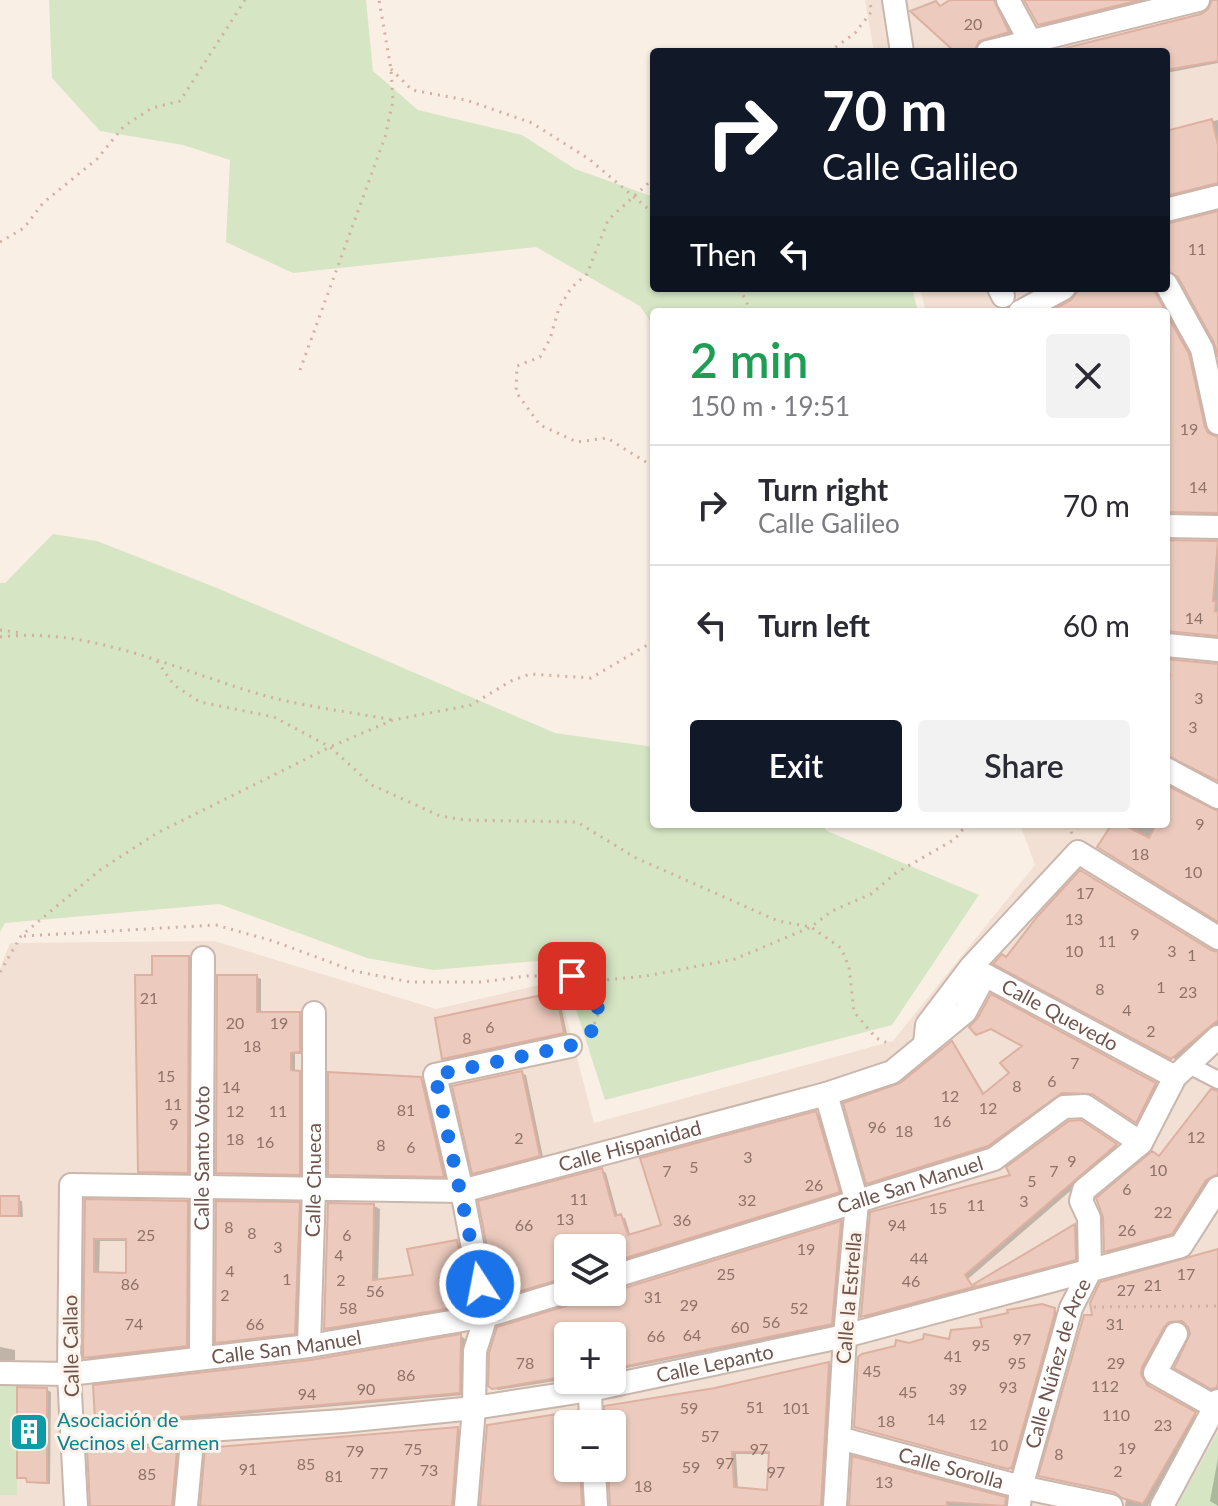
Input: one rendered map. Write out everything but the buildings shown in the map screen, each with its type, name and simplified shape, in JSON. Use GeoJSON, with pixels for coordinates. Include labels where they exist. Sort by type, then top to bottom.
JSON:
{"type":"FeatureCollection","features":[{"type":"Feature","properties":{"kind":"street"},"geometry":{"type":"LineString","coordinates":[[894,0],[901,48]]}},
{"type":"Feature","properties":{"kind":"street"},"geometry":{"type":"LineString","coordinates":[[1008,0],[1033,47],[1198,0]]}},
{"type":"Feature","properties":{"kind":"street"},"geometry":{"type":"LineString","coordinates":[[1170,209],[1218,197]]}},
{"type":"Feature","properties":{"kind":"street"},"geometry":{"type":"LineString","coordinates":[[1170,290],[1210,347],[1218,423]]}},
{"type":"Feature","properties":{"kind":"street"},"geometry":{"type":"LineString","coordinates":[[1027,308],[1057,292]]}},
{"type":"Feature","properties":{"kind":"street"},"geometry":{"type":"LineString","coordinates":[[1170,526],[1218,527]]}},
{"type":"Feature","properties":{"kind":"street"},"geometry":{"type":"LineString","coordinates":[[1170,645],[1218,650]]}},
{"type":"Feature","properties":{"kind":"street"},"geometry":{"type":"LineString","coordinates":[[1170,771],[1218,797]]}},
{"type":"Feature","properties":{"kind":"street"},"geometry":{"type":"LineString","coordinates":[[919,1049],[927,1025],[971,967],[1078,852],[1218,938]]}},
{"type":"Feature","properties":{"kind":"street","name":"Calle Santo Voto"},"geometry":{"type":"LineString","coordinates":[[201,1358],[203,958]]}},
{"type":"Feature","properties":{"kind":"street","name":"Calle Quevedo"},"geometry":{"type":"LineString","coordinates":[[919,1049],[965,1012],[985,975],[1182,1071],[1218,1080]]}},
{"type":"Feature","properties":{"kind":"street","name":"Calle Chueca"},"geometry":{"type":"LineString","coordinates":[[309,1346],[314,1189],[314,1013]]}},
{"type":"Feature","properties":{"kind":"street"},"geometry":{"type":"LineString","coordinates":[[1090,1271],[1089,1218],[1081,1201],[1084,1190],[1141,1143],[1182,1071],[1218,1037]]}},
{"type":"Feature","properties":{"kind":"street"},"geometry":{"type":"LineString","coordinates":[[466,1506],[475,1351],[486,1316],[435,1075],[570,1046]]}},
{"type":"Feature","properties":{"kind":"street","name":"Calle Hispanidad"},"geometry":{"type":"LineString","coordinates":[[71,1185],[462,1191],[826,1094],[892,1072],[919,1049]]}},
{"type":"Feature","properties":{"kind":"street","name":"Calle la Estrella"},"geometry":{"type":"LineString","coordinates":[[826,1094],[857,1202],[835,1506]]}},
{"type":"Feature","properties":{"kind":"street","name":"Calle San Manuel"},"geometry":{"type":"LineString","coordinates":[[626,1273],[994,1159],[1064,1107],[1085,1106],[1141,1143]]}},
{"type":"Feature","properties":{"kind":"street","name":"Calle Callao"},"geometry":{"type":"LineString","coordinates":[[71,1185],[69,1374],[76,1506]]}},
{"type":"Feature","properties":{"kind":"street","name":"Calle Lepanto"},"geometry":{"type":"LineString","coordinates":[[626,1382],[845,1336],[1181,1246],[1218,1188]]}},
{"type":"Feature","properties":{"kind":"street","name":"Calle Núñez de Arce"},"geometry":{"type":"LineString","coordinates":[[1020,1496],[1071,1308],[1090,1271]]}},
{"type":"Feature","properties":{"kind":"street","name":"Calle San Manuel"},"geometry":{"type":"LineString","coordinates":[[0,1373],[69,1374],[309,1346],[486,1316],[554,1295]]}},
{"type":"Feature","properties":{"kind":"street"},"geometry":{"type":"LineString","coordinates":[[1162,1506],[1216,1404],[1152,1379],[1176,1334]]}},
{"type":"Feature","properties":{"kind":"street","name":"Calle Lepanto"},"geometry":{"type":"LineString","coordinates":[[74,1435],[193,1431],[474,1408],[564,1394]]}},
{"type":"Feature","properties":{"kind":"street"},"geometry":{"type":"LineString","coordinates":[[186,1506],[193,1431]]}},
{"type":"Feature","properties":{"kind":"street","name":"Calle Sorolla"},"geometry":{"type":"LineString","coordinates":[[839,1438],[1020,1496],[1111,1506]]}},
{"type":"Feature","properties":{"kind":"street"},"geometry":{"type":"LineString","coordinates":[[595,1482],[596,1506]]}},
{"type":"Feature","properties":{"kind":"path"},"geometry":{"type":"LineString","coordinates":[[0,242],[24,228],[43,203],[97,159],[124,126],[152,108],[180,101],[245,0]]}},
{"type":"Feature","properties":{"kind":"path"},"geometry":{"type":"LineString","coordinates":[[300,370],[385,137],[393,101],[391,69],[379,0]]}},
{"type":"Feature","properties":{"kind":"path"},"geometry":{"type":"LineString","coordinates":[[834,48],[855,33],[872,11],[869,0]]}},
{"type":"Feature","properties":{"kind":"path"},"geometry":{"type":"LineString","coordinates":[[391,69],[412,90],[466,100],[532,123],[589,159],[650,211]]}},
{"type":"Feature","properties":{"kind":"path"},"geometry":{"type":"LineString","coordinates":[[650,181],[608,220],[587,274],[571,288],[559,308],[550,339],[540,357],[517,366],[516,392],[540,425],[577,442],[607,438],[650,465]]}},
{"type":"Feature","properties":{"kind":"path"},"geometry":{"type":"LineString","coordinates":[[0,630],[93,642],[268,697],[393,720]]}},
{"type":"Feature","properties":{"kind":"path"},"geometry":{"type":"LineString","coordinates":[[0,637],[26,634]]}},
{"type":"Feature","properties":{"kind":"path"},"geometry":{"type":"LineString","coordinates":[[0,972],[21,936],[100,870],[157,833],[330,747],[393,720],[471,705],[511,681],[530,674],[591,678],[650,643]]}},
{"type":"Feature","properties":{"kind":"path"},"geometry":{"type":"LineString","coordinates":[[157,661],[174,685],[200,702],[274,717],[330,747],[372,785],[440,816],[465,820],[577,822],[636,858],[778,921],[811,927],[841,948],[849,967],[854,1012],[876,1038],[919,1049]]}},
{"type":"Feature","properties":{"kind":"path"},"geometry":{"type":"LineString","coordinates":[[21,936],[216,925],[273,941],[354,971],[410,982],[481,982],[527,976],[572,976],[593,981],[646,976],[735,959],[811,927],[832,911],[871,894],[896,873],[955,839],[964,828]]}},
{"type":"Feature","properties":{"kind":"path"},"geometry":{"type":"LineString","coordinates":[[570,1046],[591,1032],[599,1012],[592,989],[572,976]]}},
{"type":"Feature","properties":{"kind":"path"},"geometry":{"type":"LineString","coordinates":[[1071,1308],[1218,1306]]}},
{"type":"Feature","properties":{"kind":"shaded area"},"geometry":{"type":"Polygon","coordinates":[[[865,0],[1218,0],[1218,1506],[0,1506],[0,969],[10,943],[214,941],[436,1009],[557,981],[594,1123],[893,1041],[1035,865],[1021,828],[1170,828],[1170,308],[925,308],[921,292],[1170,292],[1170,48],[873,48],[865,0]]]}},
{"type":"Feature","properties":{"kind":"green space"},"geometry":{"type":"Polygon","coordinates":[[[49,0],[366,0],[373,71],[418,110],[522,135],[575,169],[650,196],[650,292],[913,292],[917,308],[650,308],[650,321],[640,306],[536,247],[293,273],[226,242],[230,160],[183,145],[100,131],[52,78],[49,0]]]}},
{"type":"Feature","properties":{"kind":"green space"},"geometry":{"type":"Polygon","coordinates":[[[53,534],[97,541],[217,588],[555,733],[650,746],[650,828],[824,828],[979,895],[892,1025],[605,1100],[560,959],[433,970],[367,958],[219,904],[5,923],[0,932],[0,583],[5,583],[53,534]]]}},
{"type":"Feature","properties":{"kind":"green space"},"geometry":{"type":"Polygon","coordinates":[[[0,1383],[17,1383],[17,1495],[0,1495],[0,1383]]]}},
{"type":"Feature","properties":{"kind":"green space"},"geometry":{"type":"Polygon","coordinates":[[[1218,1432],[1218,1506],[1177,1506],[1218,1432]]]}},
{"type":"Feature","properties":{"kind":"place","name":"Asociación de Vecinos el Carmen"},"geometry":{"type":"Point","coordinates":[29,1432]}},
{"type":"Feature","properties":{"kind":"route"},"geometry":{"type":"LineString","coordinates":[[480,1284],[435,1075],[570,1046],[591,1032],[599,1012],[592,989],[572,976]]}}]}
